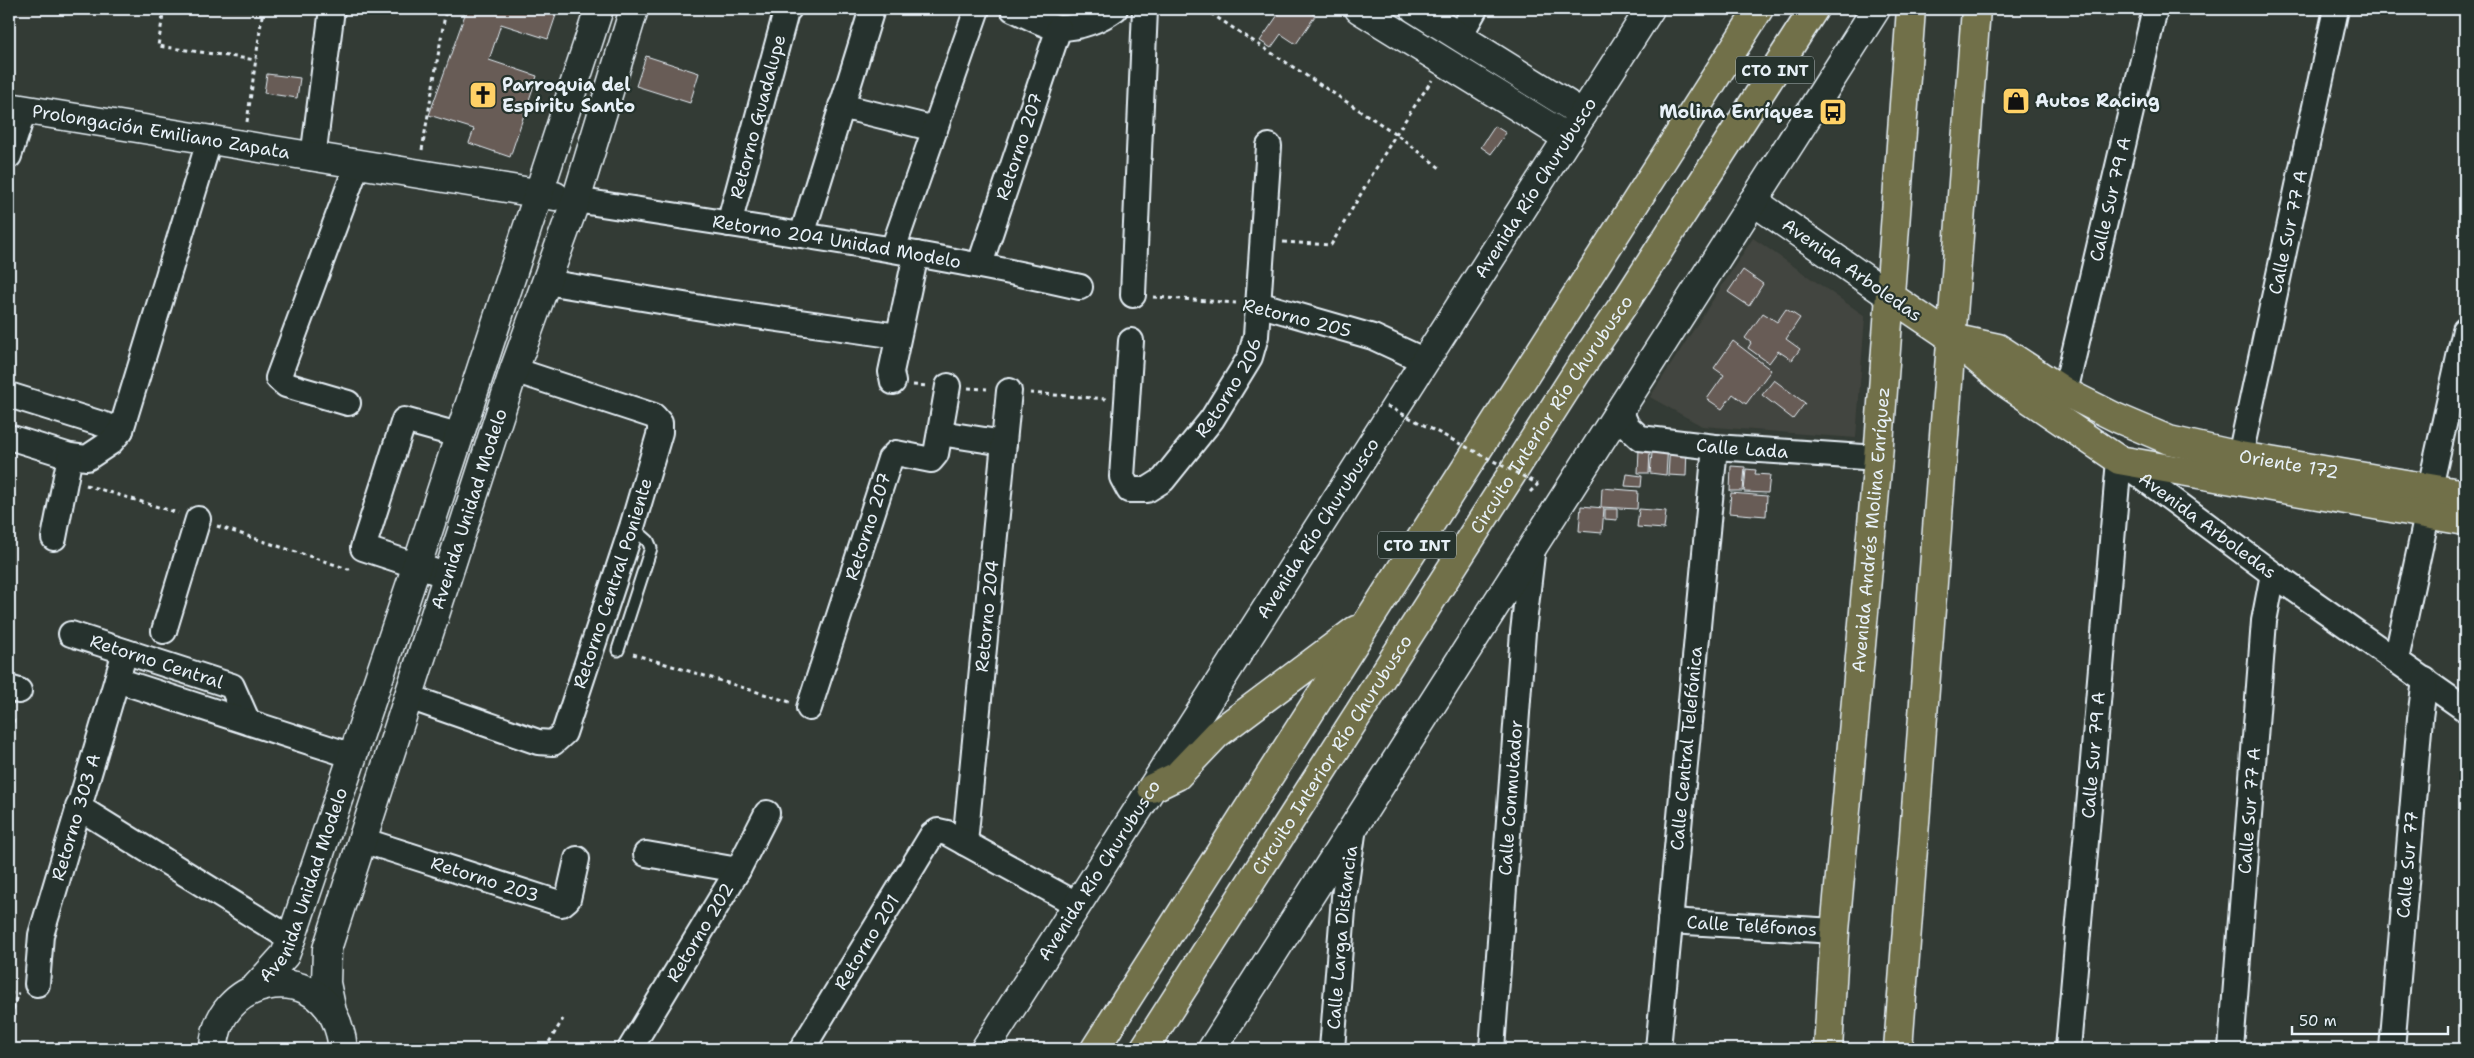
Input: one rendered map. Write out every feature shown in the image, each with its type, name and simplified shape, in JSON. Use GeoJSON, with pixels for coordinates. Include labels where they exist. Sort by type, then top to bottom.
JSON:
{"type":"FeatureCollection","features":[{"type":"Feature","properties":{"kind":"main road","name":"CTO INT"},"geometry":{"type":"LineString","coordinates":[[1095,1049],[1759,9]]}},
{"type":"Feature","properties":{"kind":"main road","name":"Circuito Interior Río Churubusco"},"geometry":{"type":"LineString","coordinates":[[1144,1049],[1577,372],[1814,9]]}},
{"type":"Feature","properties":{"kind":"main road","name":"Avenida Andrés Molina Enríquez"},"geometry":{"type":"LineString","coordinates":[[1828,1049],[1835,931],[1878,458],[1911,9]]}},
{"type":"Feature","properties":{"kind":"main road"},"geometry":{"type":"LineString","coordinates":[[1898,1049],[1976,9]]}},
{"type":"Feature","properties":{"kind":"main road","name":"Avenida Arboledas"},"geometry":{"type":"LineString","coordinates":[[1890,296],[1952,338],[2007,384],[2119,460]]}},
{"type":"Feature","properties":{"kind":"main road","name":"Avenida Arboledas"},"geometry":{"type":"LineString","coordinates":[[1952,338],[1998,348],[2064,392],[2116,418]]}},
{"type":"Feature","properties":{"kind":"main road","name":"Oriente 172"},"geometry":{"type":"LineString","coordinates":[[2116,418],[2170,440],[2240,456],[2465,494]]}},
{"type":"Feature","properties":{"kind":"main road","name":"Oriente 172"},"geometry":{"type":"LineString","coordinates":[[2119,460],[2427,516],[2465,521]]}},
{"type":"Feature","properties":{"kind":"main road"},"geometry":{"type":"LineString","coordinates":[[1152,788],[1177,776],[1217,734],[1369,620]]}},
{"type":"Feature","properties":{"kind":"street","name":"Prolongación Emiliano Zapata"},"geometry":{"type":"LineString","coordinates":[[313,158],[332,9]]}},
{"type":"Feature","properties":{"kind":"street","name":"Avenida Unidad Modelo"},"geometry":{"type":"LineString","coordinates":[[255,988],[285,955],[291,939],[417,566],[458,435],[599,9]]}},
{"type":"Feature","properties":{"kind":"street","name":"Avenida Unidad Modelo"},"geometry":{"type":"LineString","coordinates":[[332,1012],[326,982],[327,950],[514,370],[576,200],[634,9]]}},
{"type":"Feature","properties":{"kind":"street","name":"Retorno Guadalupe"},"geometry":{"type":"LineString","coordinates":[[729,224],[786,12],[789,9]]}},
{"type":"Feature","properties":{"kind":"street"},"geometry":{"type":"LineString","coordinates":[[802,235],[872,9]]}},
{"type":"Feature","properties":{"kind":"street"},"geometry":{"type":"LineString","coordinates":[[893,249],[977,9]]}},
{"type":"Feature","properties":{"kind":"street"},"geometry":{"type":"LineString","coordinates":[[1013,9],[1059,28],[1087,23],[1115,9]]}},
{"type":"Feature","properties":{"kind":"street"},"geometry":{"type":"LineString","coordinates":[[1134,295],[1145,9]]}},
{"type":"Feature","properties":{"kind":"street"},"geometry":{"type":"LineString","coordinates":[[1358,9],[1568,138]]}},
{"type":"Feature","properties":{"kind":"street"},"geometry":{"type":"LineString","coordinates":[[1415,9],[1583,114]]}},
{"type":"Feature","properties":{"kind":"street"},"geometry":{"type":"LineString","coordinates":[[1459,37],[1475,9]]}},
{"type":"Feature","properties":{"kind":"street","name":"Avenida Río Churubusco"},"geometry":{"type":"LineString","coordinates":[[985,1049],[1650,9]]}},
{"type":"Feature","properties":{"kind":"street","name":"CTO INT"},"geometry":{"type":"LineString","coordinates":[[1212,1049],[1876,9]]}},
{"type":"Feature","properties":{"kind":"street","name":"Calle Sur 79 A"},"geometry":{"type":"LineString","coordinates":[[2064,392],[2155,9]]}},
{"type":"Feature","properties":{"kind":"street","name":"Calle Sur 77 A"},"geometry":{"type":"LineString","coordinates":[[2240,456],[2336,9]]}},
{"type":"Feature","properties":{"kind":"street","name":"Retorno 207"},"geometry":{"type":"LineString","coordinates":[[980,264],[1059,28]]}},
{"type":"Feature","properties":{"kind":"street"},"geometry":{"type":"LineString","coordinates":[[841,106],[935,129]]}},
{"type":"Feature","properties":{"kind":"street","name":"Prolongación Emiliano Zapata"},"geometry":{"type":"LineString","coordinates":[[16,109],[210,138],[356,165],[539,192]]}},
{"type":"Feature","properties":{"kind":"street"},"geometry":{"type":"LineString","coordinates":[[9,156],[16,109]]}},
{"type":"Feature","properties":{"kind":"street"},"geometry":{"type":"LineString","coordinates":[[9,437],[70,456],[87,458],[111,442],[121,430],[210,138]]}},
{"type":"Feature","properties":{"kind":"street","name":"Retorno 206"},"geometry":{"type":"LineString","coordinates":[[1131,340],[1122,477],[1128,490],[1147,490],[1163,480],[1212,419],[1250,358],[1256,336],[1269,146]]}},
{"type":"Feature","properties":{"kind":"street"},"geometry":{"type":"LineString","coordinates":[[348,403],[286,385],[278,378],[356,165]]}},
{"type":"Feature","properties":{"kind":"street","name":"Retorno 204 Unidad Modelo"},"geometry":{"type":"LineString","coordinates":[[539,192],[576,200],[980,264],[1080,287]]}},
{"type":"Feature","properties":{"kind":"street","name":"Avenida Arboledas"},"geometry":{"type":"LineString","coordinates":[[1753,201],[1890,296]]}},
{"type":"Feature","properties":{"kind":"street"},"geometry":{"type":"LineString","coordinates":[[893,382],[891,372],[916,254]]}},
{"type":"Feature","properties":{"kind":"street"},"geometry":{"type":"LineString","coordinates":[[546,282],[714,310],[898,336]]}},
{"type":"Feature","properties":{"kind":"street","name":"Retorno 205"},"geometry":{"type":"LineString","coordinates":[[1258,304],[1373,337],[1425,361]]}},
{"type":"Feature","properties":{"kind":"street"},"geometry":{"type":"LineString","coordinates":[[2430,488],[2465,330]]}},
{"type":"Feature","properties":{"kind":"street","name":"Retorno Central Poniente"},"geometry":{"type":"LineString","coordinates":[[409,697],[538,742],[553,743],[564,733],[632,527],[660,432],[660,423],[654,416],[514,370]]}},
{"type":"Feature","properties":{"kind":"street","name":"Retorno 207"},"geometry":{"type":"LineString","coordinates":[[809,708],[890,459],[896,453],[930,460],[936,454],[948,386]]}},
{"type":"Feature","properties":{"kind":"street","name":"Retorno 204"},"geometry":{"type":"LineString","coordinates":[[965,843],[1009,391]]}},
{"type":"Feature","properties":{"kind":"street"},"geometry":{"type":"LineString","coordinates":[[9,395],[121,430]]}},
{"type":"Feature","properties":{"kind":"street","name":"Calle Lada"},"geometry":{"type":"LineString","coordinates":[[1620,410],[1627,426],[1640,438],[1715,447],[1878,458]]}},
{"type":"Feature","properties":{"kind":"street"},"geometry":{"type":"LineString","coordinates":[[448,576],[363,548],[404,420],[458,435]]}},
{"type":"Feature","properties":{"kind":"street"},"geometry":{"type":"LineString","coordinates":[[940,433],[1004,443]]}},
{"type":"Feature","properties":{"kind":"street","name":"Calle Central Telefónica"},"geometry":{"type":"LineString","coordinates":[[1658,1049],[1715,447]]}},
{"type":"Feature","properties":{"kind":"street"},"geometry":{"type":"LineString","coordinates":[[54,538],[70,456]]}},
{"type":"Feature","properties":{"kind":"street","name":"Avenida Arboledas"},"geometry":{"type":"LineString","coordinates":[[2119,460],[2273,574],[2465,709]]}},
{"type":"Feature","properties":{"kind":"street","name":"Calle Sur 79 A"},"geometry":{"type":"LineString","coordinates":[[2068,1049],[2119,460]]}},
{"type":"Feature","properties":{"kind":"street"},"geometry":{"type":"LineString","coordinates":[[2396,660],[2427,516]]}},
{"type":"Feature","properties":{"kind":"street"},"geometry":{"type":"LineString","coordinates":[[164,631],[198,520]]}},
{"type":"Feature","properties":{"kind":"street","name":"Calle Conmutador"},"geometry":{"type":"LineString","coordinates":[[1492,1049],[1523,632],[1533,546]]}},
{"type":"Feature","properties":{"kind":"street","name":"Calle Sur 77 A"},"geometry":{"type":"LineString","coordinates":[[2231,1049],[2264,621],[2273,574]]}},
{"type":"Feature","properties":{"kind":"street","name":"Retorno Central"},"geometry":{"type":"LineString","coordinates":[[71,634],[232,686],[248,722]]}},
{"type":"Feature","properties":{"kind":"street","name":"Retorno 303 A"},"geometry":{"type":"LineString","coordinates":[[27,990],[78,807],[125,652]]}},
{"type":"Feature","properties":{"kind":"street","name":"Retorno Central"},"geometry":{"type":"LineString","coordinates":[[117,680],[353,756]]}},
{"type":"Feature","properties":{"kind":"street","name":"Calle Sur 77"},"geometry":{"type":"LineString","coordinates":[[2392,1049],[2420,718],[2425,680]]}},
{"type":"Feature","properties":{"kind":"street"},"geometry":{"type":"LineString","coordinates":[[78,807],[291,939]]}},
{"type":"Feature","properties":{"kind":"street","name":"Retorno 202"},"geometry":{"type":"LineString","coordinates":[[630,1049],[738,870],[766,813]]}},
{"type":"Feature","properties":{"kind":"street","name":"Calle Larga Distancia"},"geometry":{"type":"LineString","coordinates":[[1332,1049],[1344,897],[1354,826]]}},
{"type":"Feature","properties":{"kind":"street","name":"Retorno 201"},"geometry":{"type":"LineString","coordinates":[[802,1049],[932,835],[938,831],[965,843]]}},
{"type":"Feature","properties":{"kind":"street","name":"Retorno 203"},"geometry":{"type":"LineString","coordinates":[[362,840],[562,904],[568,899],[577,859]]}},
{"type":"Feature","properties":{"kind":"street"},"geometry":{"type":"LineString","coordinates":[[965,843],[1078,905]]}},
{"type":"Feature","properties":{"kind":"street"},"geometry":{"type":"LineString","coordinates":[[646,854],[738,870]]}},
{"type":"Feature","properties":{"kind":"street","name":"Calle Teléfonos"},"geometry":{"type":"LineString","coordinates":[[1670,922],[1835,931]]}},
{"type":"Feature","properties":{"kind":"street"},"geometry":{"type":"LineString","coordinates":[[210,1044],[229,1006],[255,988],[284,984],[311,992],[332,1012],[343,1040],[342,1049]]}},
{"type":"Feature","properties":{"kind":"lane"},"geometry":{"type":"LineString","coordinates":[[618,650],[651,548],[648,541],[632,527]]}},
{"type":"Feature","properties":{"kind":"path"},"geometry":{"type":"LineString","coordinates":[[164,9],[158,46],[256,60]]}},
{"type":"Feature","properties":{"kind":"path"},"geometry":{"type":"LineString","coordinates":[[247,120],[263,9]]}},
{"type":"Feature","properties":{"kind":"path"},"geometry":{"type":"LineString","coordinates":[[418,173],[446,9]]}},
{"type":"Feature","properties":{"kind":"path"},"geometry":{"type":"LineString","coordinates":[[1204,9],[1396,134],[1440,168]]}},
{"type":"Feature","properties":{"kind":"path"},"geometry":{"type":"LineString","coordinates":[[1262,241],[1331,245],[1396,134],[1432,79]]}},
{"type":"Feature","properties":{"kind":"path","name":"Retorno 205"},"geometry":{"type":"LineString","coordinates":[[1134,295],[1258,304]]}},
{"type":"Feature","properties":{"kind":"path"},"geometry":{"type":"LineString","coordinates":[[1387,406],[1538,484]]}},
{"type":"Feature","properties":{"kind":"path"},"geometry":{"type":"LineString","coordinates":[[618,650],[809,708]]}},
{"type":"Feature","properties":{"kind":"path"},"geometry":{"type":"LineString","coordinates":[[9,738],[14,719]]}},
{"type":"Feature","properties":{"kind":"path"},"geometry":{"type":"LineString","coordinates":[[9,1025],[27,990]]}},
{"type":"Feature","properties":{"kind":"path"},"geometry":{"type":"LineString","coordinates":[[545,1049],[563,1020]]}},
{"type":"Feature","properties":{"kind":"shaded area"},"geometry":{"type":"Polygon","coordinates":[[[1753,238],[1865,316],[1856,438],[1702,426],[1650,397],[1753,238]]]}},
{"type":"Feature","properties":{"kind":"building","name":"Parroquia del Espíritu Santo"},"geometry":{"type":"Polygon","coordinates":[[[467,9],[558,9],[548,39],[501,24],[489,60],[537,76],[510,157],[469,143],[474,129],[429,115],[467,9]]]}},
{"type":"Feature","properties":{"kind":"building"},"geometry":{"type":"Polygon","coordinates":[[[1282,9],[1305,9],[1315,16],[1296,44],[1281,34],[1271,48],[1260,41],[1282,9]]]}},
{"type":"Feature","properties":{"kind":"building"},"geometry":{"type":"Polygon","coordinates":[[[646,56],[699,73],[690,103],[636,86],[646,56]]]}},
{"type":"Feature","properties":{"kind":"building"},"geometry":{"type":"Polygon","coordinates":[[[267,74],[300,78],[297,98],[264,93],[267,74]]]}},
{"type":"Feature","properties":{"kind":"building"},"geometry":{"type":"Polygon","coordinates":[[[1495,126],[1506,133],[1491,154],[1481,147],[1495,126]]]}},
{"type":"Feature","properties":{"kind":"building"},"geometry":{"type":"Polygon","coordinates":[[[1743,270],[1763,284],[1749,306],[1728,292],[1743,270]]]}},
{"type":"Feature","properties":{"kind":"building"},"geometry":{"type":"Polygon","coordinates":[[[1786,309],[1800,318],[1786,339],[1800,349],[1792,360],[1778,351],[1769,363],[1748,348],[1751,343],[1745,338],[1763,313],[1777,322],[1786,309]]]}},
{"type":"Feature","properties":{"kind":"building"},"geometry":{"type":"Polygon","coordinates":[[[1733,341],[1771,370],[1746,404],[1733,394],[1722,409],[1707,399],[1724,375],[1714,368],[1733,341]]]}},
{"type":"Feature","properties":{"kind":"building"},"geometry":{"type":"Polygon","coordinates":[[[1774,380],[1805,403],[1793,419],[1762,395],[1774,380]]]}},
{"type":"Feature","properties":{"kind":"building"},"geometry":{"type":"Polygon","coordinates":[[[1653,443],[1668,444],[1666,475],[1650,473],[1653,443]]]}},
{"type":"Feature","properties":{"kind":"building"},"geometry":{"type":"Polygon","coordinates":[[[1670,445],[1687,447],[1686,476],[1668,475],[1670,445]]]}},
{"type":"Feature","properties":{"kind":"building"},"geometry":{"type":"Polygon","coordinates":[[[1639,449],[1650,450],[1649,473],[1638,473],[1639,449]]]}},
{"type":"Feature","properties":{"kind":"building"},"geometry":{"type":"Polygon","coordinates":[[[1731,466],[1745,467],[1743,491],[1730,491],[1731,466]]]}},
{"type":"Feature","properties":{"kind":"building"},"geometry":{"type":"Polygon","coordinates":[[[1746,469],[1756,470],[1755,474],[1770,475],[1768,493],[1744,492],[1746,469]]]}},
{"type":"Feature","properties":{"kind":"building"},"geometry":{"type":"Polygon","coordinates":[[[1627,474],[1642,476],[1641,487],[1625,486],[1627,474]]]}},
{"type":"Feature","properties":{"kind":"building"},"geometry":{"type":"Polygon","coordinates":[[[1602,488],[1638,491],[1637,509],[1601,507],[1602,488]]]}},
{"type":"Feature","properties":{"kind":"building"},"geometry":{"type":"Polygon","coordinates":[[[1731,493],[1767,496],[1766,516],[1729,513],[1731,493]]]}},
{"type":"Feature","properties":{"kind":"building"},"geometry":{"type":"Polygon","coordinates":[[[1581,506],[1604,508],[1602,533],[1579,531],[1581,506]]]}},
{"type":"Feature","properties":{"kind":"building"},"geometry":{"type":"Polygon","coordinates":[[[1605,509],[1617,509],[1617,520],[1605,519],[1605,509]]]}},
{"type":"Feature","properties":{"kind":"building"},"geometry":{"type":"Polygon","coordinates":[[[1639,509],[1666,511],[1664,529],[1637,527],[1639,509]]]}},
{"type":"Feature","properties":{"kind":"place","name":"Parroquia del Espíritu Santo"},"geometry":{"type":"Point","coordinates":[483,95]}},
{"type":"Feature","properties":{"kind":"place","name":"Autos Racing"},"geometry":{"type":"Point","coordinates":[2016,101]}},
{"type":"Feature","properties":{"kind":"place","name":"Molina Enríquez"},"geometry":{"type":"Point","coordinates":[1833,112]}}]}
